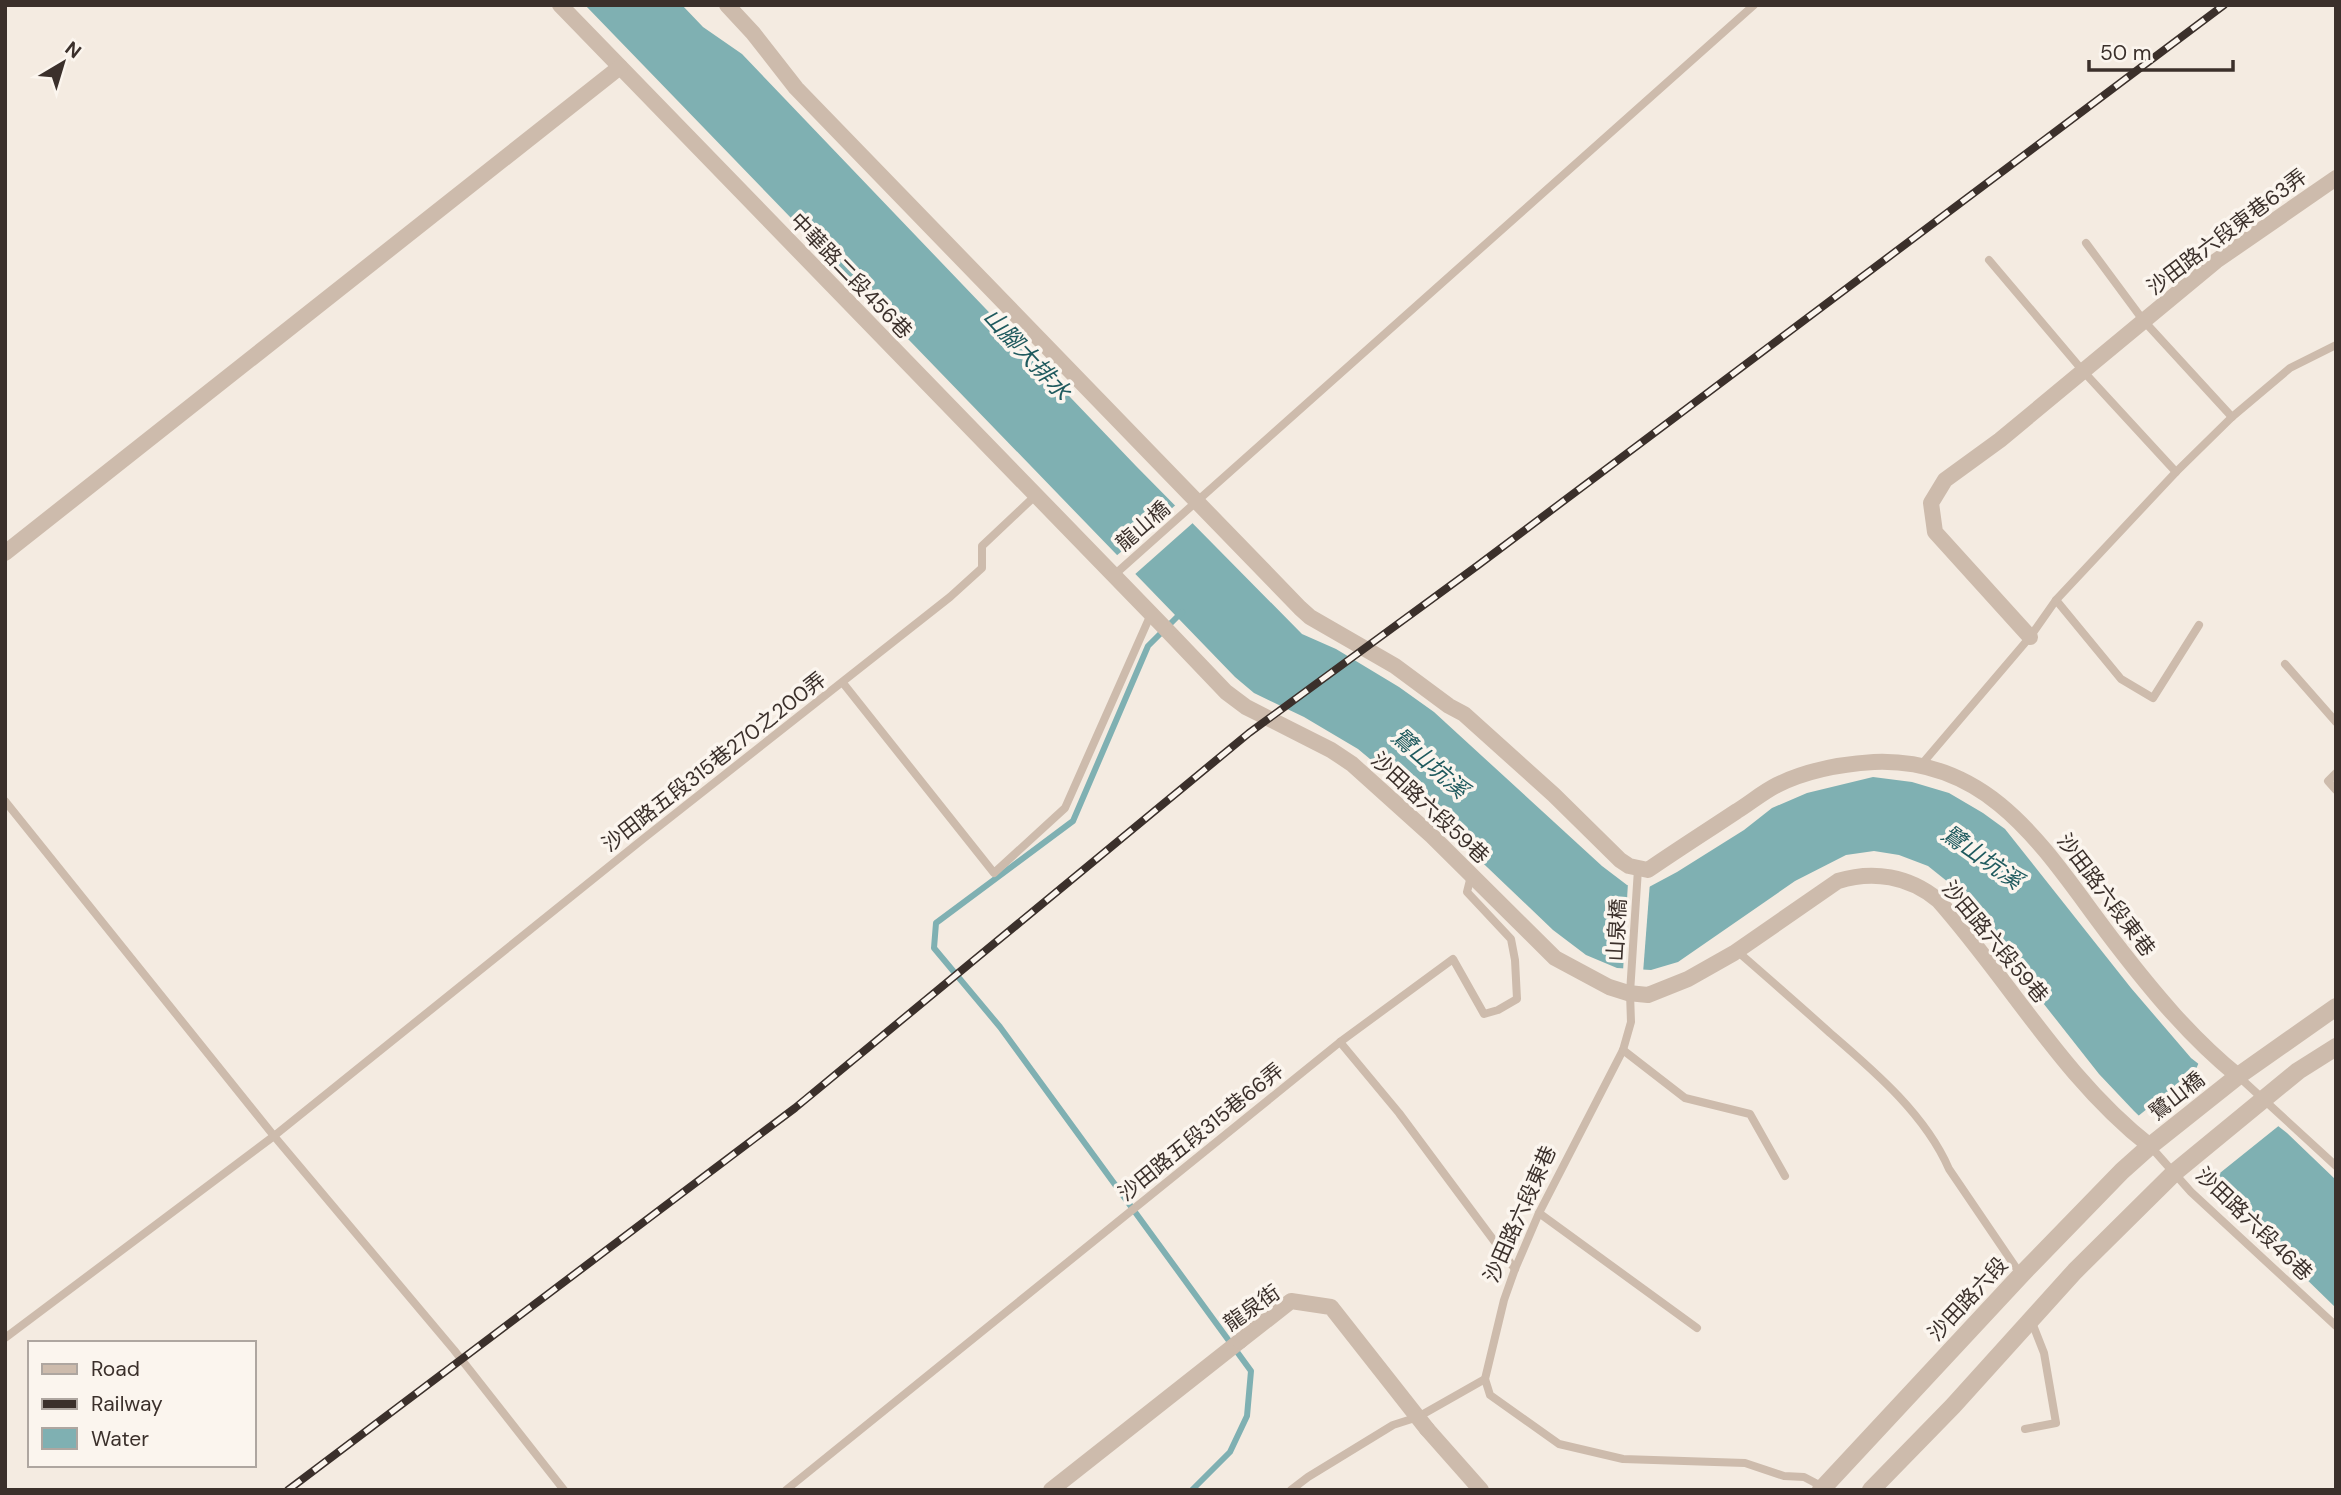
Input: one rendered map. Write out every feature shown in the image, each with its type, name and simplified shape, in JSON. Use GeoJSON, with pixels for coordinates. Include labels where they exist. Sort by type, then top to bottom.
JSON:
{"type":"FeatureCollection","features":[{"type":"Feature","properties":{"kind":"street","name":"中華路二段456巷"},"geometry":{"type":"LineString","coordinates":[[560,5],[1113,576]]}},
{"type":"Feature","properties":{"kind":"street"},"geometry":{"type":"LineString","coordinates":[[727,5],[796,88],[1310,617],[1395,666],[1464,714],[1613,854],[1638,869]]}},
{"type":"Feature","properties":{"kind":"street"},"geometry":{"type":"LineString","coordinates":[[5,553],[620,67]]}},
{"type":"Feature","properties":{"kind":"street","name":"沙田路六段東巷63弄"},"geometry":{"type":"LineString","coordinates":[[2143,320],[2216,261],[2336,177]]}},
{"type":"Feature","properties":{"kind":"street"},"geometry":{"type":"LineString","coordinates":[[2030,636],[1935,532],[1931,503],[1945,481],[2000,440],[2143,320]]}},
{"type":"Feature","properties":{"kind":"street","name":"沙田路六段59巷"},"geometry":{"type":"LineString","coordinates":[[1113,576],[1226,692],[1246,707],[1331,750],[1352,764],[1471,874],[1555,958],[1609,987],[1648,995],[1688,979],[1737,951],[1838,881],[1856,875],[1884,876],[1914,884],[1927,892],[1950,914],[2086,1087],[2121,1123],[2150,1146]]}},
{"type":"Feature","properties":{"kind":"street","name":"沙田路六段東巷"},"geometry":{"type":"LineString","coordinates":[[1638,869],[1648,870],[1776,785],[1811,772],[1854,763],[1895,761],[1934,768],[1993,798],[2018,819],[2047,851],[2116,944],[2170,1010],[2235,1078]]}},
{"type":"Feature","properties":{"kind":"street"},"geometry":{"type":"LineString","coordinates":[[2235,1078],[2336,1007]]}},
{"type":"Feature","properties":{"kind":"street"},"geometry":{"type":"LineString","coordinates":[[1871,1490],[1953,1406],[2074,1271],[2175,1172],[2298,1071],[2336,1047]]}},
{"type":"Feature","properties":{"kind":"street","name":"鷺山橋"},"geometry":{"type":"LineString","coordinates":[[2150,1146],[2235,1078]]}},
{"type":"Feature","properties":{"kind":"street","name":"沙田路六段"},"geometry":{"type":"LineString","coordinates":[[1824,1489],[2021,1275],[2122,1171],[2150,1146]]}},
{"type":"Feature","properties":{"kind":"street","name":"龍泉街"},"geometry":{"type":"LineString","coordinates":[[1051,1490],[1291,1301],[1331,1307],[1427,1429],[1481,1490]]}},
{"type":"Feature","properties":{"kind":"lane","name":"龍山橋"},"geometry":{"type":"LineString","coordinates":[[1113,576],[1754,5]]}},
{"type":"Feature","properties":{"kind":"lane"},"geometry":{"type":"LineString","coordinates":[[2086,243],[2143,320],[2232,417]]}},
{"type":"Feature","properties":{"kind":"lane"},"geometry":{"type":"LineString","coordinates":[[1989,260],[2083,372],[2176,472]]}},
{"type":"Feature","properties":{"kind":"lane"},"geometry":{"type":"LineString","coordinates":[[1921,765],[2030,636],[2056,600],[2176,472],[2232,417],[2290,369],[2336,345]]}},
{"type":"Feature","properties":{"kind":"lane"},"geometry":{"type":"LineString","coordinates":[[843,683],[982,568],[982,546],[1035,496]]}},
{"type":"Feature","properties":{"kind":"lane"},"geometry":{"type":"LineString","coordinates":[[2056,600],[2121,679],[2152,698],[2199,625]]}},
{"type":"Feature","properties":{"kind":"lane","name":"沙田路五段315巷270之200弄"},"geometry":{"type":"LineString","coordinates":[[5,1338],[274,1136],[643,839],[843,683],[994,873],[1065,808],[1152,614]]}},
{"type":"Feature","properties":{"kind":"lane"},"geometry":{"type":"LineString","coordinates":[[2285,664],[2336,722]]}},
{"type":"Feature","properties":{"kind":"lane"},"geometry":{"type":"LineString","coordinates":[[2336,773],[2328,781],[2336,790]]}},
{"type":"Feature","properties":{"kind":"lane"},"geometry":{"type":"LineString","coordinates":[[5,801],[274,1136],[454,1350],[564,1490]]}},
{"type":"Feature","properties":{"kind":"lane","name":"山泉橋"},"geometry":{"type":"LineString","coordinates":[[1630,993],[1638,869]]}},
{"type":"Feature","properties":{"kind":"lane","name":"沙田路五段315巷66弄"},"geometry":{"type":"LineString","coordinates":[[786,1490],[1340,1042],[1453,959],[1484,1014],[1498,1010],[1517,999],[1511,939],[1467,892],[1471,874]]}},
{"type":"Feature","properties":{"kind":"lane"},"geometry":{"type":"LineString","coordinates":[[1737,951],[1874,1072],[1911,1110],[1941,1150],[1950,1169],[2021,1275]]}},
{"type":"Feature","properties":{"kind":"lane","name":"沙田路六段東巷"},"geometry":{"type":"LineString","coordinates":[[1485,1379],[1504,1300],[1515,1269],[1539,1213],[1623,1051],[1631,1021],[1630,993]]}},
{"type":"Feature","properties":{"kind":"lane"},"geometry":{"type":"LineString","coordinates":[[1340,1042],[1399,1113],[1515,1269]]}},
{"type":"Feature","properties":{"kind":"lane"},"geometry":{"type":"LineString","coordinates":[[1623,1051],[1685,1098],[1750,1114],[1785,1176]]}},
{"type":"Feature","properties":{"kind":"lane"},"geometry":{"type":"LineString","coordinates":[[2235,1078],[2260,1103],[2336,1166]]}},
{"type":"Feature","properties":{"kind":"lane","name":"沙田路六段46巷"},"geometry":{"type":"LineString","coordinates":[[2150,1146],[2191,1192],[2336,1326]]}},
{"type":"Feature","properties":{"kind":"lane"},"geometry":{"type":"LineString","coordinates":[[1539,1213],[1697,1328]]}},
{"type":"Feature","properties":{"kind":"lane"},"geometry":{"type":"LineString","coordinates":[[2025,1429],[2056,1423],[2044,1353],[2031,1320]]}},
{"type":"Feature","properties":{"kind":"lane"},"geometry":{"type":"LineString","coordinates":[[1291,1490],[1393,1425],[1418,1417],[1485,1379],[1490,1395],[1559,1444],[1623,1458],[1745,1463],[1784,1476],[1804,1477],[1824,1489]]}},
{"type":"Feature","properties":{"kind":"water"},"geometry":{"type":"Polygon","coordinates":[[[585,5],[682,5],[703,27],[742,54],[1136,466],[1302,634],[1336,649],[1399,687],[1434,712],[1602,866],[1627,885],[1649,887],[1744,830],[1772,808],[1807,793],[1873,777],[1912,782],[1949,793],[2005,829],[2131,988],[2191,1058],[2287,1133],[2336,1180],[2336,1308],[2099,1074],[1969,906],[1948,882],[1928,866],[1899,855],[1874,851],[1846,855],[1795,881],[1678,962],[1651,970],[1617,968],[1586,955],[1553,930],[1400,784],[1358,749],[1304,717],[1254,693],[1235,677],[585,5]]]}},
{"type":"Feature","properties":{"kind":"pier"},"geometry":{"type":"Polygon","coordinates":[[[1178,503],[1195,521],[1133,576],[1115,557],[1178,503]]]}},
{"type":"Feature","properties":{"kind":"pier"},"geometry":{"type":"Polygon","coordinates":[[[1628,882],[1650,882],[1643,973],[1623,972],[1628,882]]]}},
{"type":"Feature","properties":{"kind":"pier"},"geometry":{"type":"Polygon","coordinates":[[[2200,1060],[2281,1124],[2205,1185],[2134,1117],[2196,1069],[2200,1060]]]}},
{"type":"Feature","properties":{"kind":"waterway"},"geometry":{"type":"LineString","coordinates":[[1182,612],[1148,646],[1073,821],[936,923],[934,948],[1000,1027],[1251,1371],[1247,1416],[1230,1452],[1192,1490]]}},
{"type":"Feature","properties":{"kind":"railway"},"geometry":{"type":"LineString","coordinates":[[288,1490],[795,1108],[1249,733],[1477,566],[2224,5]]}},
{"type":"Feature","properties":{"kind":"water label","name":"山腳大排水"},"geometry":{"type":"Point","coordinates":[1027,354]}},
{"type":"Feature","properties":{"kind":"water label","name":"鷺山坑溪"},"geometry":{"type":"Point","coordinates":[1430,763]}},
{"type":"Feature","properties":{"kind":"water label","name":"鷺山坑溪"},"geometry":{"type":"Point","coordinates":[1982,857]}}]}
